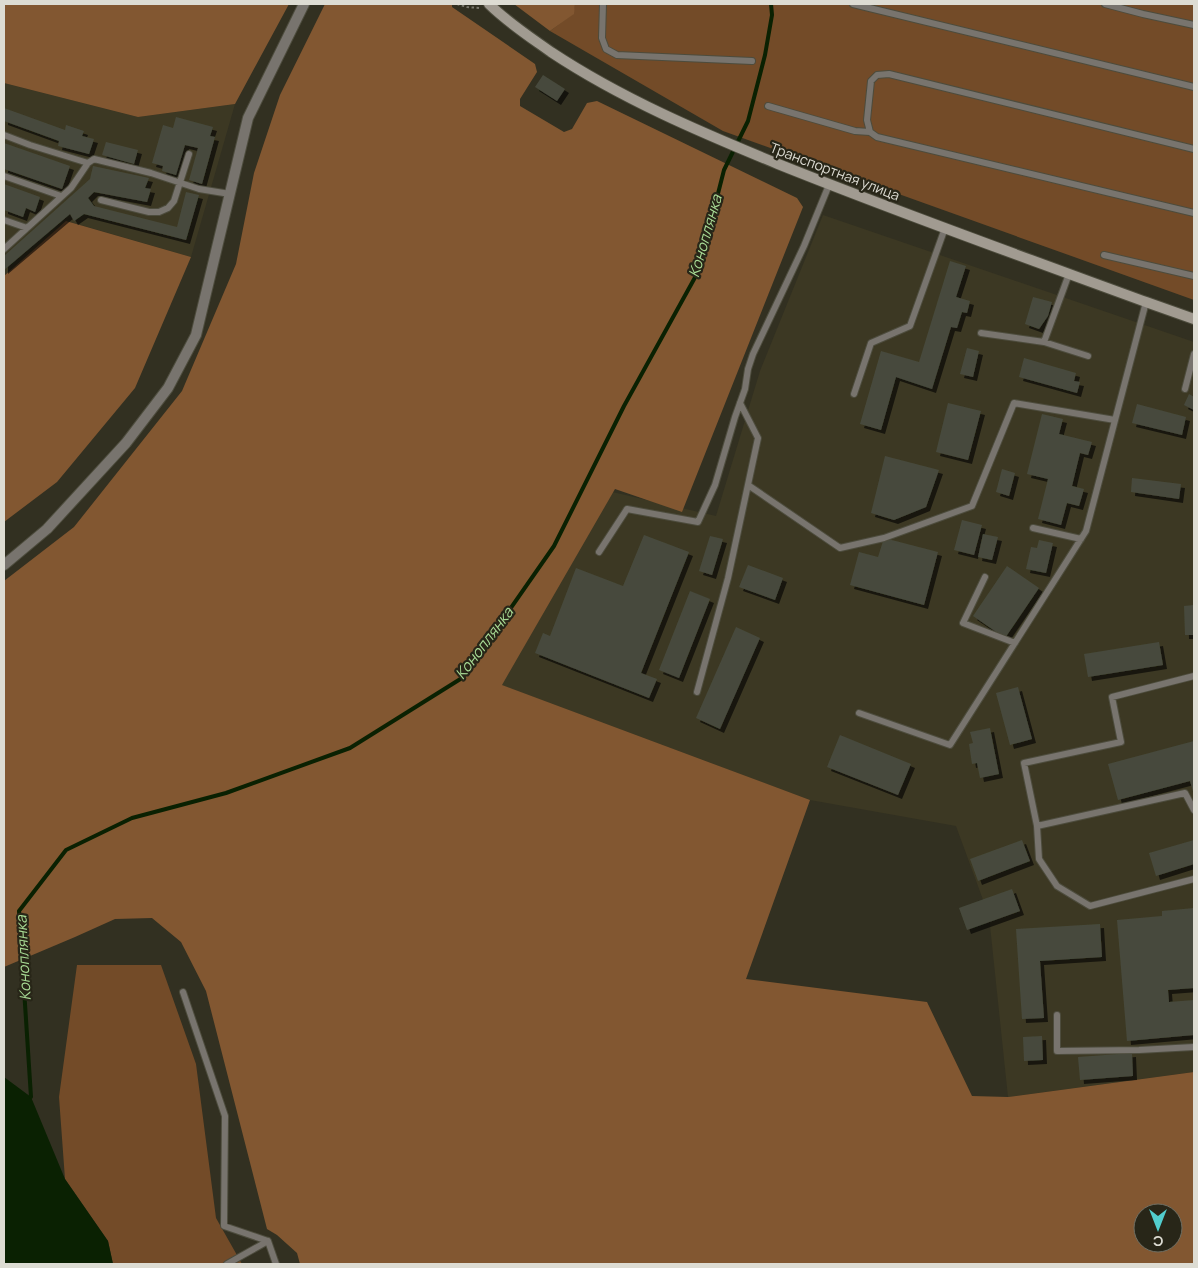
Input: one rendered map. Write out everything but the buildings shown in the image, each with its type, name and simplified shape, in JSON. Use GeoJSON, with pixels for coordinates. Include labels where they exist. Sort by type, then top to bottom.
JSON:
{"type":"FeatureCollection","features":[{"type":"Feature","properties":{"kind":"main road","name":"Транспортная улица"},"geometry":{"type":"LineString","coordinates":[[491,6],[533,40],[581,72],[636,102],[717,140],[945,228],[1194,319]]}},
{"type":"Feature","properties":{"kind":"street"},"geometry":{"type":"LineString","coordinates":[[4,565],[47,529],[126,443],[168,388],[196,335],[248,118],[304,4]]}},
{"type":"Feature","properties":{"kind":"lane"},"geometry":{"type":"LineString","coordinates":[[603,4],[602,38],[606,49],[617,55],[752,61]]}},
{"type":"Feature","properties":{"kind":"lane"},"geometry":{"type":"LineString","coordinates":[[853,4],[1194,87]]}},
{"type":"Feature","properties":{"kind":"lane"},"geometry":{"type":"LineString","coordinates":[[1104,4],[1194,25]]}},
{"type":"Feature","properties":{"kind":"lane"},"geometry":{"type":"LineString","coordinates":[[870,132],[867,120],[871,81],[877,75],[889,74],[1194,149]]}},
{"type":"Feature","properties":{"kind":"lane"},"geometry":{"type":"LineString","coordinates":[[768,106],[855,131],[870,132],[877,137],[1194,213]]}},
{"type":"Feature","properties":{"kind":"lane"},"geometry":{"type":"LineString","coordinates":[[4,135],[88,162]]}},
{"type":"Feature","properties":{"kind":"lane"},"geometry":{"type":"LineString","coordinates":[[101,200],[149,212],[159,212],[168,208],[174,201],[189,154]]}},
{"type":"Feature","properties":{"kind":"lane"},"geometry":{"type":"LineString","coordinates":[[4,249],[70,188],[88,162],[94,159],[151,173],[199,189],[230,194]]}},
{"type":"Feature","properties":{"kind":"lane"},"geometry":{"type":"LineString","coordinates":[[4,176],[62,196]]}},
{"type":"Feature","properties":{"kind":"lane"},"geometry":{"type":"LineString","coordinates":[[599,552],[627,509],[698,522],[715,485],[745,389],[748,369],[753,354],[804,246],[829,184]]}},
{"type":"Feature","properties":{"kind":"lane"},"geometry":{"type":"LineString","coordinates":[[4,220],[27,228]]}},
{"type":"Feature","properties":{"kind":"lane"},"geometry":{"type":"LineString","coordinates":[[854,394],[871,343],[910,326],[945,228]]}},
{"type":"Feature","properties":{"kind":"lane"},"geometry":{"type":"LineString","coordinates":[[1104,255],[1194,276]]}},
{"type":"Feature","properties":{"kind":"lane"},"geometry":{"type":"LineString","coordinates":[[1044,342],[1069,274]]}},
{"type":"Feature","properties":{"kind":"lane"},"geometry":{"type":"LineString","coordinates":[[859,713],[950,745],[1086,531],[1146,302]]}},
{"type":"Feature","properties":{"kind":"lane"},"geometry":{"type":"LineString","coordinates":[[981,333],[1044,342],[1088,356]]}},
{"type":"Feature","properties":{"kind":"lane"},"geometry":{"type":"LineString","coordinates":[[1185,389],[1194,354]]}},
{"type":"Feature","properties":{"kind":"lane"},"geometry":{"type":"LineString","coordinates":[[697,692],[728,578],[758,438],[740,403]]}},
{"type":"Feature","properties":{"kind":"lane"},"geometry":{"type":"LineString","coordinates":[[748,485],[840,548],[884,538],[972,506],[1014,403],[1115,420]]}},
{"type":"Feature","properties":{"kind":"lane"},"geometry":{"type":"LineString","coordinates":[[1032,528],[1081,539]]}},
{"type":"Feature","properties":{"kind":"lane"},"geometry":{"type":"LineString","coordinates":[[985,577],[963,623],[1015,643]]}},
{"type":"Feature","properties":{"kind":"lane"},"geometry":{"type":"LineString","coordinates":[[1194,676],[1112,698],[1121,742],[1024,764],[1037,826],[1039,859],[1057,886],[1090,906],[1194,879]]}},
{"type":"Feature","properties":{"kind":"lane"},"geometry":{"type":"LineString","coordinates":[[1037,826],[1185,793],[1194,810]]}},
{"type":"Feature","properties":{"kind":"lane"},"geometry":{"type":"LineString","coordinates":[[183,992],[225,1116],[224,1226],[268,1241]]}},
{"type":"Feature","properties":{"kind":"lane"},"geometry":{"type":"LineString","coordinates":[[1057,1015],[1057,1051],[1194,1047]]}},
{"type":"Feature","properties":{"kind":"lane"},"geometry":{"type":"LineString","coordinates":[[227,1264],[268,1241]]}},
{"type":"Feature","properties":{"kind":"lane"},"geometry":{"type":"LineString","coordinates":[[268,1241],[276,1264]]}},
{"type":"Feature","properties":{"kind":"path"},"geometry":{"type":"LineString","coordinates":[[457,4],[467,7],[491,6]]}},
{"type":"Feature","properties":{"kind":"shaded area"},"geometry":{"type":"Polygon","coordinates":[[[4,4],[289,4],[235,104],[138,117],[4,83],[4,4]]]}},
{"type":"Feature","properties":{"kind":"shaded area"},"geometry":{"type":"Polygon","coordinates":[[[325,4],[452,4],[452,7],[535,64],[537,72],[520,99],[520,106],[564,132],[572,129],[587,103],[597,101],[797,198],[803,207],[682,512],[615,489],[502,685],[810,800],[746,979],[927,1002],[972,1096],[1008,1097],[1194,1072],[1194,1264],[300,1264],[297,1253],[277,1235],[267,1229],[206,991],[181,942],[152,918],[115,919],[4,967],[4,581],[74,527],[182,391],[236,264],[254,173],[280,95],[325,4]]]}},
{"type":"Feature","properties":{"kind":"shaded area"},"geometry":{"type":"Polygon","coordinates":[[[514,4],[575,4],[574,14],[550,31],[514,4]]]}},
{"type":"Feature","properties":{"kind":"shaded area"},"geometry":{"type":"Polygon","coordinates":[[[575,4],[1194,4],[1194,300],[723,131],[550,31],[573,14],[575,4]]]}},
{"type":"Feature","properties":{"kind":"shaded area"},"geometry":{"type":"Polygon","coordinates":[[[4,83],[138,117],[235,104],[191,257],[67,221],[4,276],[4,83]]]}},
{"type":"Feature","properties":{"kind":"shaded area"},"geometry":{"type":"Polygon","coordinates":[[[823,215],[1194,342],[1194,1072],[1008,1097],[989,916],[956,826],[810,800],[501,685],[608,491],[716,516],[760,371],[823,215]]]}},
{"type":"Feature","properties":{"kind":"shaded area"},"geometry":{"type":"Polygon","coordinates":[[[66,221],[191,257],[135,388],[57,482],[4,522],[4,276],[66,221]]]}},
{"type":"Feature","properties":{"kind":"shaded area"},"geometry":{"type":"Polygon","coordinates":[[[77,965],[161,965],[196,1064],[216,1218],[242,1264],[113,1264],[108,1241],[65,1179],[59,1097],[77,965]]]}},
{"type":"Feature","properties":{"kind":"shaded area"},"geometry":{"type":"Polygon","coordinates":[[[4,1077],[31,1097],[65,1179],[108,1241],[113,1264],[4,1264],[4,1077]]]}},
{"type":"Feature","properties":{"kind":"waterway","name":"Коноплянка"},"geometry":{"type":"LineString","coordinates":[[31,1097],[19,911],[66,850],[132,818],[226,793],[350,748],[462,678],[554,546],[624,406],[698,272],[724,170],[748,121],[765,55],[772,15],[771,4]]}}]}
